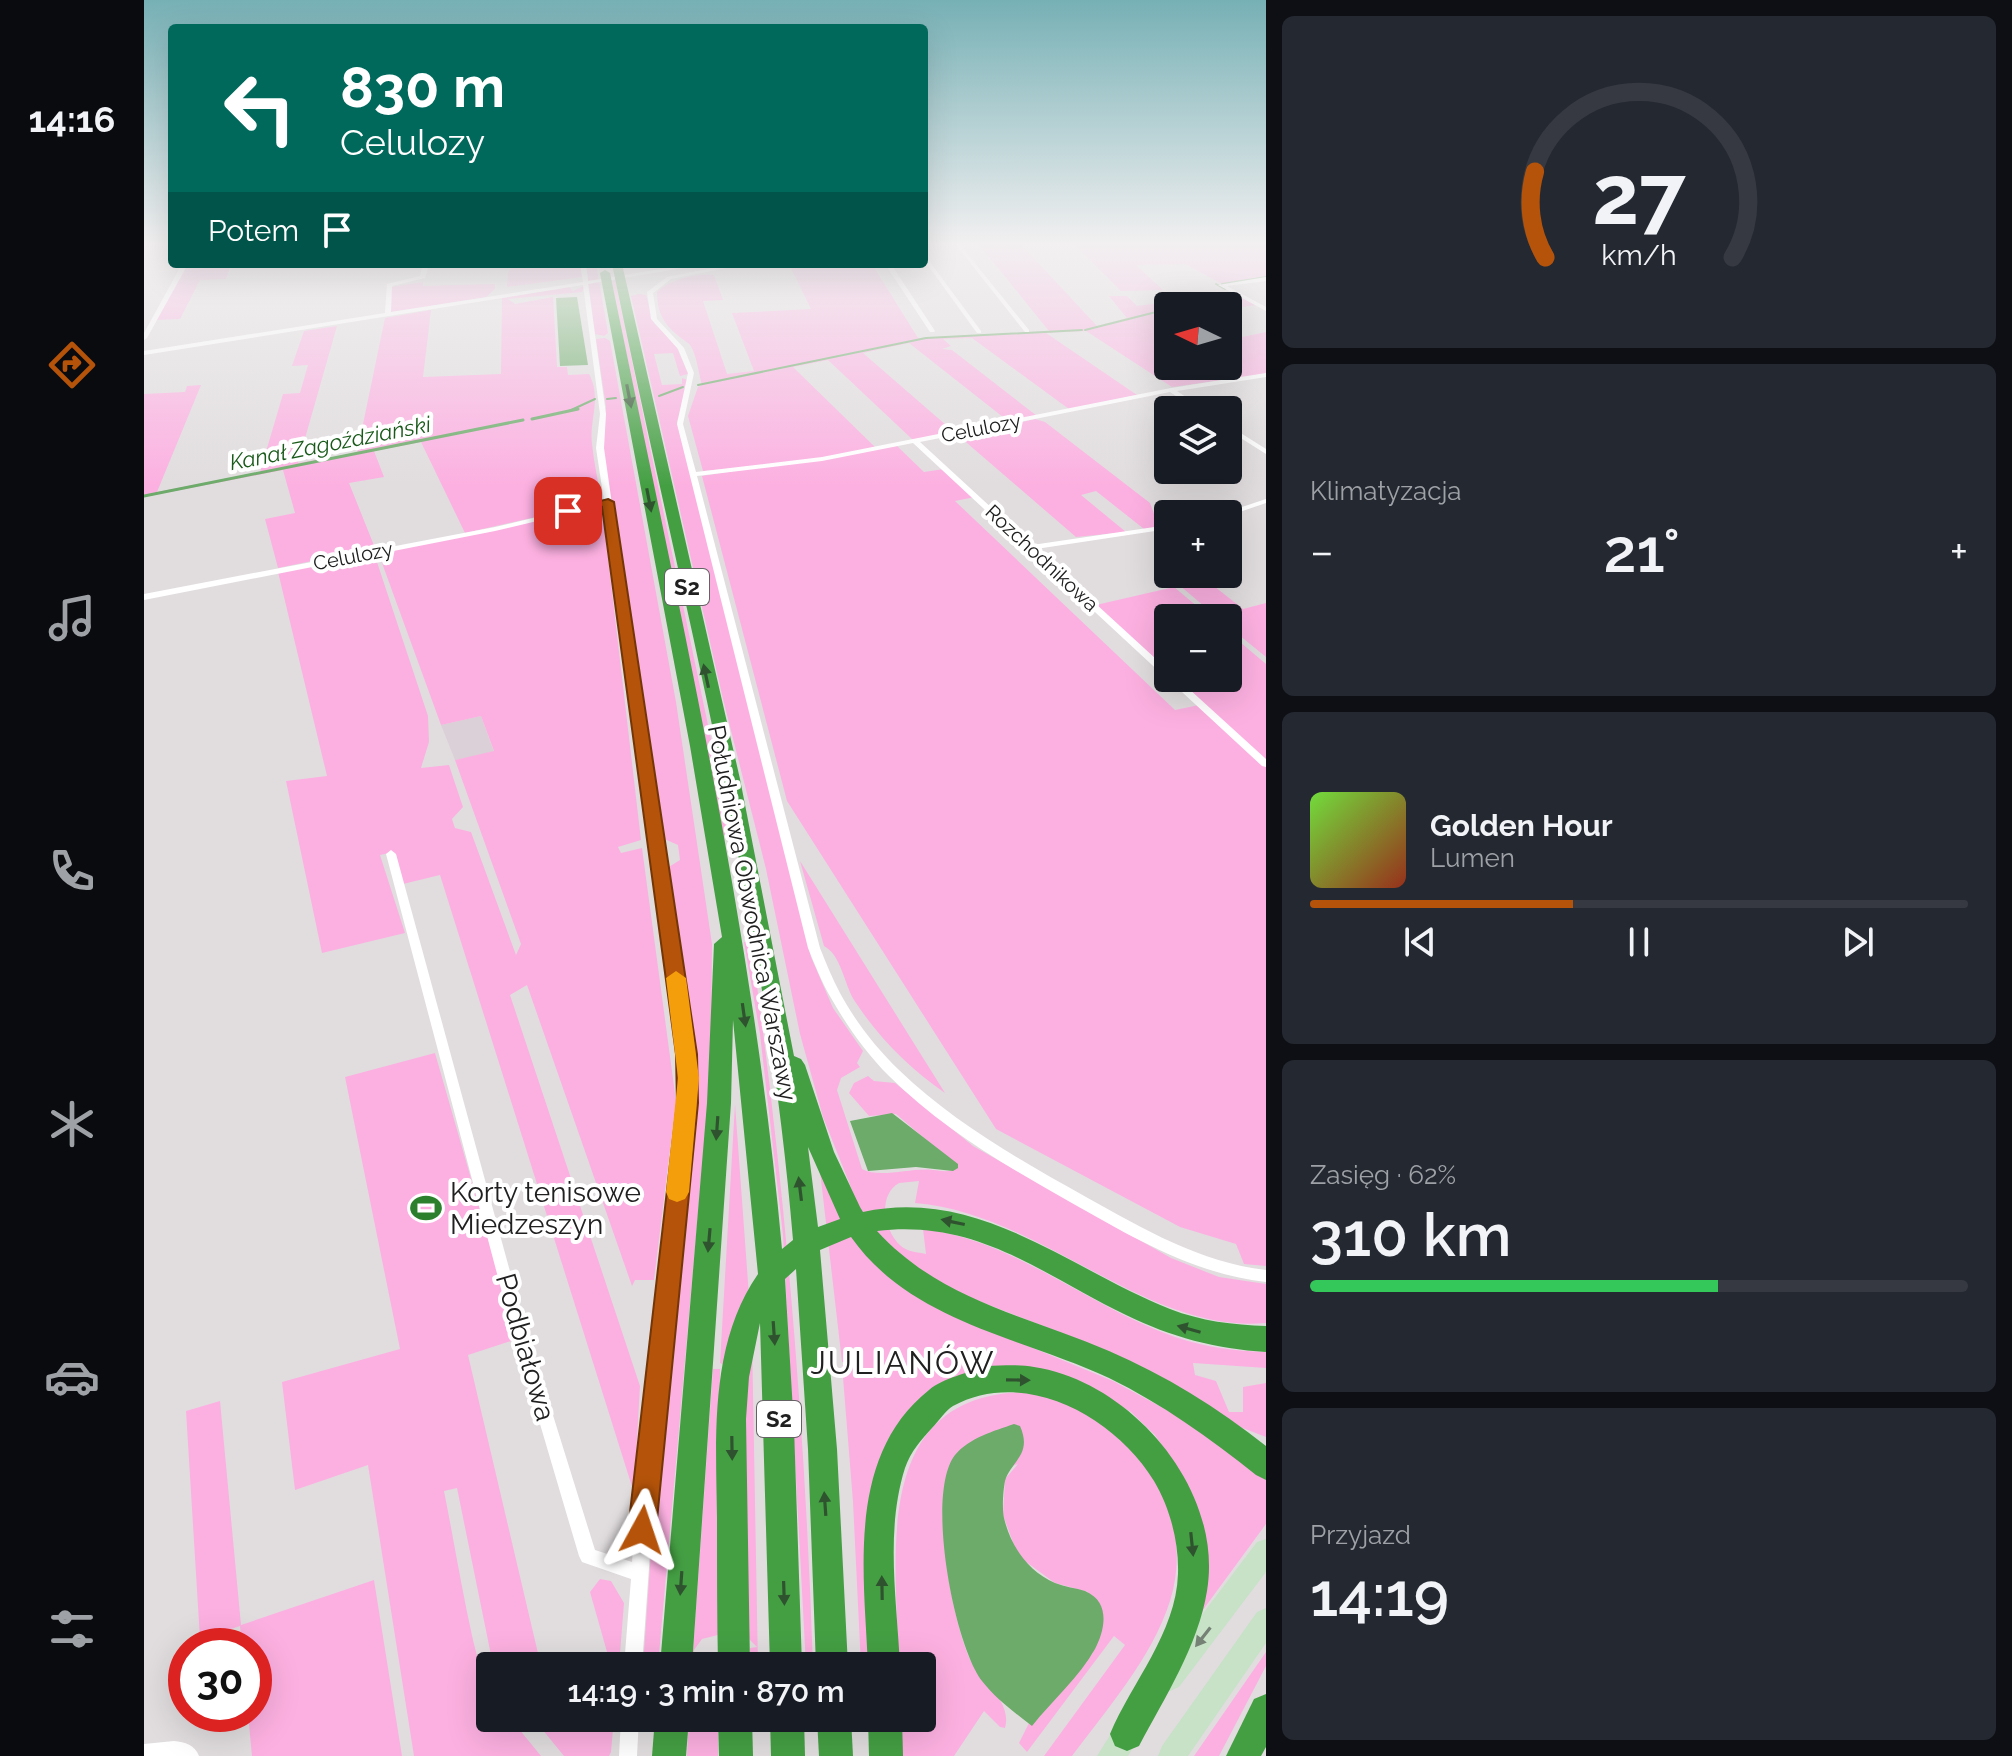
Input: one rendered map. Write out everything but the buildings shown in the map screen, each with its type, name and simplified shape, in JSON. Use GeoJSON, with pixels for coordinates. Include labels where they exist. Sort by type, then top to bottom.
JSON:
{"type":"FeatureCollection","features":[{"type":"Feature","properties":{"kind":"highway","name":"Południowa Obwodnica Warszawy"},"geometry":{"type":"LineString","coordinates":[[614,323],[728,911],[757,1117],[780,1438],[786,1652]]}},
{"type":"Feature","properties":{"kind":"highway","name":"Południowa Obwodnica Warszawy"},"geometry":{"type":"LineString","coordinates":[[630,323],[751,881],[789,1094],[811,1294],[831,1652]]}},
{"type":"Feature","properties":{"kind":"highway"},"geometry":{"type":"LineString","coordinates":[[677,1652],[719,1103],[723,962],[728,911]]}},
{"type":"Feature","properties":{"kind":"highway"},"geometry":{"type":"LineString","coordinates":[[776,1016],[842,1200],[864,1235],[889,1261],[945,1300],[1139,1379],[1230,1435],[1266,1465]]}},
{"type":"Feature","properties":{"kind":"highway"},"geometry":{"type":"LineString","coordinates":[[734,1652],[734,1370],[748,1312],[786,1260],[827,1234],[887,1218],[926,1217],[977,1227],[1026,1248],[1162,1320],[1217,1335],[1266,1339]]}},
{"type":"Feature","properties":{"kind":"highway"},"geometry":{"type":"LineString","coordinates":[[884,1652],[883,1515],[887,1479],[903,1440],[933,1406],[968,1386],[999,1380],[1049,1384],[1098,1403],[1137,1434],[1175,1486],[1190,1527],[1194,1572],[1191,1593],[1178,1631],[1119,1745]]}},
{"type":"Feature","properties":{"kind":"highway"},"geometry":{"type":"LineString","coordinates":[[1230,1435],[1266,1448]]}},
{"type":"Feature","properties":{"kind":"highway"},"geometry":{"type":"LineString","coordinates":[[1243,1756],[1266,1711]]}},
{"type":"Feature","properties":{"kind":"highway"},"geometry":{"type":"LineString","coordinates":[[669,1756],[671,1732]]}},
{"type":"Feature","properties":{"kind":"highway"},"geometry":{"type":"LineString","coordinates":[[735,1732],[736,1756]]}},
{"type":"Feature","properties":{"kind":"highway"},"geometry":{"type":"LineString","coordinates":[[787,1732],[788,1756]]}},
{"type":"Feature","properties":{"kind":"highway"},"geometry":{"type":"LineString","coordinates":[[835,1732],[836,1756]]}},
{"type":"Feature","properties":{"kind":"highway"},"geometry":{"type":"LineString","coordinates":[[885,1732],[886,1756]]}},
{"type":"Feature","properties":{"kind":"main road"},"geometry":{"type":"LineString","coordinates":[[1119,1745],[1266,1551]]}},
{"type":"Feature","properties":{"kind":"main road"},"geometry":{"type":"LineString","coordinates":[[1172,1756],[1266,1621]]}},
{"type":"Feature","properties":{"kind":"street"},"geometry":{"type":"LineString","coordinates":[[144,353],[337,323]]}},
{"type":"Feature","properties":{"kind":"street"},"geometry":{"type":"LineString","coordinates":[[589,323],[603,414],[599,436],[688,1078],[653,1399],[634,1652]]}},
{"type":"Feature","properties":{"kind":"street"},"geometry":{"type":"LineString","coordinates":[[658,323],[681,348],[691,373],[679,418],[814,948],[849,1019],[896,1077],[946,1121],[988,1149],[1131,1229],[1199,1262],[1266,1276]]}},
{"type":"Feature","properties":{"kind":"street"},"geometry":{"type":"LineString","coordinates":[[927,323],[932,331]]}},
{"type":"Feature","properties":{"kind":"street"},"geometry":{"type":"LineString","coordinates":[[972,323],[979,332]]}},
{"type":"Feature","properties":{"kind":"street"},"geometry":{"type":"LineString","coordinates":[[1021,323],[1027,331]]}},
{"type":"Feature","properties":{"kind":"street","name":"Celulozy"},"geometry":{"type":"LineString","coordinates":[[694,474],[822,459],[1171,390],[1266,375]]}},
{"type":"Feature","properties":{"kind":"street"},"geometry":{"type":"LineString","coordinates":[[1171,390],[1180,396]]}},
{"type":"Feature","properties":{"kind":"street"},"geometry":{"type":"LineString","coordinates":[[1242,436],[1266,452]]}},
{"type":"Feature","properties":{"kind":"street","name":"Rozchodnikowa"},"geometry":{"type":"LineString","coordinates":[[915,441],[1154,661]]}},
{"type":"Feature","properties":{"kind":"street"},"geometry":{"type":"LineString","coordinates":[[1242,509],[1266,501]]}},
{"type":"Feature","properties":{"kind":"street","name":"Celulozy"},"geometry":{"type":"LineString","coordinates":[[144,597],[495,529],[608,502]]}},
{"type":"Feature","properties":{"kind":"street"},"geometry":{"type":"LineString","coordinates":[[1031,547],[1154,529]]}},
{"type":"Feature","properties":{"kind":"street","name":"Rozchodnikowa"},"geometry":{"type":"LineString","coordinates":[[1187,692],[1266,764]]}},
{"type":"Feature","properties":{"kind":"street","name":"Podbiałowa"},"geometry":{"type":"LineString","coordinates":[[391,854],[516,1319],[588,1556],[639,1573]]}},
{"type":"Feature","properties":{"kind":"street"},"geometry":{"type":"LineString","coordinates":[[628,1756],[629,1732]]}},
{"type":"Feature","properties":{"kind":"street"},"geometry":{"type":"LineString","coordinates":[[144,1753],[152,1755],[176,1750],[190,1756]]}},
{"type":"Feature","properties":{"kind":"shaded area"},"geometry":{"type":"Polygon","coordinates":[[[384,323],[429,323],[423,377],[501,374],[502,323],[554,323],[557,367],[567,367],[568,375],[589,374],[593,383],[592,444],[602,502],[465,533],[421,442],[374,451],[384,477],[349,483],[375,548],[278,568],[265,519],[295,513],[283,470],[144,497],[144,394],[185,392],[187,386],[201,385],[157,492],[260,472],[283,394],[300,393],[308,365],[292,366],[304,331],[337,326],[298,463],[357,453],[384,323]]]}},
{"type":"Feature","properties":{"kind":"shaded area"},"geometry":{"type":"Polygon","coordinates":[[[557,323],[581,323],[588,365],[560,366],[557,323]]]}},
{"type":"Feature","properties":{"kind":"shaded area"},"geometry":{"type":"Polygon","coordinates":[[[594,323],[606,323],[608,333],[604,336],[595,334],[594,323]]]}},
{"type":"Feature","properties":{"kind":"shaded area"},"geometry":{"type":"Polygon","coordinates":[[[620,323],[624,323],[731,835],[723,835],[620,323]]]}},
{"type":"Feature","properties":{"kind":"shaded area"},"geometry":{"type":"Polygon","coordinates":[[[637,323],[654,323],[676,345],[688,374],[680,376],[673,353],[654,354],[662,385],[682,384],[682,378],[688,380],[677,422],[811,957],[833,1008],[863,1051],[857,1063],[860,1067],[841,1078],[837,1090],[862,1169],[887,1173],[946,1171],[958,1167],[896,1114],[869,1116],[849,1093],[854,1083],[868,1076],[874,1081],[895,1083],[973,1146],[1171,1258],[1219,1277],[1266,1284],[1266,1323],[1221,1321],[1178,1310],[1136,1293],[1007,1228],[962,1212],[915,1203],[919,1181],[899,1183],[888,1196],[885,1214],[890,1232],[904,1248],[926,1254],[923,1229],[958,1236],[1022,1261],[1112,1309],[1175,1337],[1220,1348],[1266,1352],[1266,1368],[1193,1363],[1195,1375],[1216,1381],[1229,1412],[1243,1412],[1243,1387],[1266,1383],[1266,1437],[1240,1427],[1108,1351],[963,1295],[926,1277],[892,1250],[860,1210],[823,1117],[800,1034],[766,869],[723,699],[637,323]]]}},
{"type":"Feature","properties":{"kind":"shaded area"},"geometry":{"type":"Polygon","coordinates":[[[667,323],[710,323],[727,374],[754,371],[736,323],[909,323],[918,338],[1049,331],[1042,323],[1094,323],[1097,326],[1108,323],[1154,323],[1154,375],[1086,331],[1046,333],[1137,395],[1069,409],[972,338],[943,339],[951,346],[942,349],[952,350],[1037,416],[1008,421],[909,343],[863,353],[954,432],[913,440],[828,360],[793,367],[876,448],[803,461],[703,471],[688,416],[698,387],[702,385],[697,362],[691,346],[667,323]]]}},
{"type":"Feature","properties":{"kind":"shaded area"},"geometry":{"type":"Polygon","coordinates":[[[1266,332],[1266,374],[1242,377],[1242,337],[1266,332]]]}},
{"type":"Feature","properties":{"kind":"shaded area"},"geometry":{"type":"Polygon","coordinates":[[[596,339],[610,341],[676,702],[712,944],[711,1067],[659,1652],[644,1652],[662,1394],[695,1086],[667,868],[680,860],[678,845],[662,838],[601,436],[606,407],[596,339]]]}},
{"type":"Feature","properties":{"kind":"shaded area"},"geometry":{"type":"Polygon","coordinates":[[[1161,380],[1223,380],[1172,387],[1161,380]]]}},
{"type":"Feature","properties":{"kind":"shaded area"},"geometry":{"type":"Polygon","coordinates":[[[1035,419],[1045,422],[1150,503],[1154,528],[1144,529],[1096,491],[1081,495],[1126,532],[1076,537],[960,437],[1035,419]]]}},
{"type":"Feature","properties":{"kind":"shaded area"},"geometry":{"type":"Polygon","coordinates":[[[897,446],[924,472],[944,469],[975,497],[955,501],[1154,692],[1175,710],[1199,705],[1266,766],[1266,1266],[1244,1264],[1236,1244],[1180,1227],[996,1129],[787,801],[702,476],[897,446]]]}},
{"type":"Feature","properties":{"kind":"shaded area"},"geometry":{"type":"Polygon","coordinates":[[[602,506],[641,840],[618,847],[621,853],[642,848],[676,1101],[654,1280],[635,1280],[632,1286],[527,985],[510,995],[640,1386],[634,1493],[440,875],[403,884],[394,852],[380,855],[405,933],[322,953],[286,781],[327,776],[278,572],[374,553],[428,716],[429,742],[421,768],[449,765],[463,807],[452,819],[455,828],[471,832],[516,955],[521,944],[455,760],[494,751],[481,716],[441,725],[378,552],[602,506]]]}},
{"type":"Feature","properties":{"kind":"shaded area"},"geometry":{"type":"Polygon","coordinates":[[[1170,588],[1175,588],[1194,604],[1154,604],[1154,659],[1096,605],[1170,588]]]}},
{"type":"Feature","properties":{"kind":"shaded area"},"geometry":{"type":"Polygon","coordinates":[[[1183,588],[1216,588],[1237,604],[1202,604],[1183,588]]]}},
{"type":"Feature","properties":{"kind":"shaded area"},"geometry":{"type":"Polygon","coordinates":[[[1266,603],[1266,657],[1242,637],[1242,608],[1266,603]]]}},
{"type":"Feature","properties":{"kind":"shaded area"},"geometry":{"type":"Polygon","coordinates":[[[1242,644],[1266,664],[1266,762],[1189,692],[1242,692],[1242,644]]]}},
{"type":"Feature","properties":{"kind":"shaded area"},"geometry":{"type":"Polygon","coordinates":[[[481,716],[494,752],[455,760],[441,725],[481,716]]]}},
{"type":"Feature","properties":{"kind":"shaded area"},"geometry":{"type":"Polygon","coordinates":[[[800,861],[945,1093],[895,1051],[854,1000],[838,963],[824,946],[800,861]]]}},
{"type":"Feature","properties":{"kind":"shaded area"},"geometry":{"type":"Polygon","coordinates":[[[744,942],[751,942],[763,1032],[792,1303],[805,1484],[812,1652],[805,1652],[783,1235],[760,1034],[744,942]]]}},
{"type":"Feature","properties":{"kind":"shaded area"},"geometry":{"type":"Polygon","coordinates":[[[435,1053],[517,1339],[468,1355],[538,1652],[490,1652],[457,1488],[444,1491],[476,1653],[476,1732],[521,1732],[541,1756],[414,1756],[368,1465],[295,1490],[282,1382],[400,1349],[345,1077],[435,1053]]]}},
{"type":"Feature","properties":{"kind":"shaded area"},"geometry":{"type":"Polygon","coordinates":[[[735,1104],[752,1337],[758,1652],[750,1652],[750,1648],[757,1647],[749,1639],[734,1370],[720,1363],[735,1104]]]}},
{"type":"Feature","properties":{"kind":"shaded area"},"geometry":{"type":"Polygon","coordinates":[[[892,1113],[958,1164],[958,1168],[953,1171],[916,1167],[868,1171],[850,1121],[892,1113]]]}},
{"type":"Feature","properties":{"kind":"shaded area"},"geometry":{"type":"Polygon","coordinates":[[[820,1171],[834,1205],[960,1318],[1113,1381],[1220,1442],[1266,1480],[1266,1524],[1197,1618],[1184,1478],[1155,1435],[1131,1412],[1094,1390],[937,1387],[900,1421],[872,1652],[860,1652],[842,1365],[852,1365],[852,1362],[842,1362],[820,1171]]]}},
{"type":"Feature","properties":{"kind":"shaded area"},"geometry":{"type":"Polygon","coordinates":[[[713,1369],[720,1369],[718,1635],[702,1639],[693,1652],[713,1369]]]}},
{"type":"Feature","properties":{"kind":"shaded area"},"geometry":{"type":"Polygon","coordinates":[[[1025,1392],[1072,1405],[1098,1421],[1142,1462],[1158,1486],[1169,1512],[1176,1540],[1176,1570],[1162,1622],[1140,1663],[1072,1756],[1044,1756],[1125,1645],[1114,1636],[1027,1752],[1019,1743],[1029,1723],[1032,1725],[1093,1653],[1088,1592],[1055,1583],[1018,1556],[1003,1515],[1005,1479],[1018,1464],[944,1488],[943,1507],[945,1550],[956,1617],[968,1655],[1004,1708],[1005,1728],[984,1711],[954,1756],[902,1756],[901,1732],[936,1732],[936,1652],[899,1652],[897,1532],[903,1489],[916,1451],[940,1421],[975,1400],[1025,1392]]]}},
{"type":"Feature","properties":{"kind":"shaded area"},"geometry":{"type":"Polygon","coordinates":[[[220,1401],[241,1625],[374,1580],[402,1756],[252,1756],[250,1732],[272,1732],[272,1628],[199,1628],[186,1411],[220,1401]]]}},
{"type":"Feature","properties":{"kind":"shaded area"},"geometry":{"type":"Polygon","coordinates":[[[1014,1424],[1020,1426],[1024,1444],[1004,1485],[1003,1514],[1011,1539],[1022,1557],[1045,1578],[1093,1596],[1099,1602],[1104,1617],[1099,1642],[1089,1659],[1032,1726],[993,1694],[972,1662],[953,1604],[943,1534],[946,1474],[955,1455],[990,1432],[1014,1424]]]}},
{"type":"Feature","properties":{"kind":"shaded area"},"geometry":{"type":"Polygon","coordinates":[[[600,1579],[611,1581],[624,1603],[620,1652],[607,1652],[590,1592],[600,1579]]]}},
{"type":"Feature","properties":{"kind":"shaded area"},"geometry":{"type":"Polygon","coordinates":[[[1266,1652],[1266,1666],[1219,1756],[1194,1756],[1266,1652]]]}},
{"type":"Feature","properties":{"kind":"shaded area"},"geometry":{"type":"Polygon","coordinates":[[[544,1732],[613,1732],[609,1756],[564,1756],[544,1732]]]}},
{"type":"Feature","properties":{"kind":"shaded area"},"geometry":{"type":"Polygon","coordinates":[[[688,1732],[718,1732],[718,1756],[687,1756],[688,1732]]]}},
{"type":"Feature","properties":{"kind":"waterway","name":"Kanał Zagoździański"},"geometry":{"type":"LineString","coordinates":[[1085,330],[1113,323]]}},
{"type":"Feature","properties":{"kind":"waterway","name":"Kanał Zagoździański"},"geometry":{"type":"LineString","coordinates":[[698,385],[926,338],[1082,330]]}},
{"type":"Feature","properties":{"kind":"waterway","name":"Kanał Zagoździański"},"geometry":{"type":"LineString","coordinates":[[659,396],[683,387]]}},
{"type":"Feature","properties":{"kind":"waterway","name":"Kanał Zagoździański"},"geometry":{"type":"LineString","coordinates":[[607,399],[616,398]]}},
{"type":"Feature","properties":{"kind":"waterway","name":"Kanał Zagoździański"},"geometry":{"type":"LineString","coordinates":[[569,411],[595,399]]}},
{"type":"Feature","properties":{"kind":"waterway","name":"Kanał Zagoździański"},"geometry":{"type":"LineString","coordinates":[[569,411],[578,409]]}},
{"type":"Feature","properties":{"kind":"waterway","name":"Kanał Zagoździański"},"geometry":{"type":"LineString","coordinates":[[532,419],[569,411]]}},
{"type":"Feature","properties":{"kind":"waterway","name":"Kanał Zagoździański"},"geometry":{"type":"LineString","coordinates":[[144,496],[523,420]]}},
{"type":"Feature","properties":{"kind":"slow traffic"},"geometry":{"type":"LineString","coordinates":[[676,978],[688,1078],[677,1192]]}},
{"type":"Feature","properties":{"kind":"place","name":"Korty tenisowe Miedzeszyn"},"geometry":{"type":"Point","coordinates":[426,1208]}},
{"type":"Feature","properties":{"kind":"district","name":"JULIANÓW"},"geometry":{"type":"Point","coordinates":[903,1363]}},
{"type":"Feature","properties":{"kind":"route"},"geometry":{"type":"LineString","coordinates":[[568,511],[608,502],[687,1054],[687,1103],[653,1399],[642,1530]]}}]}
